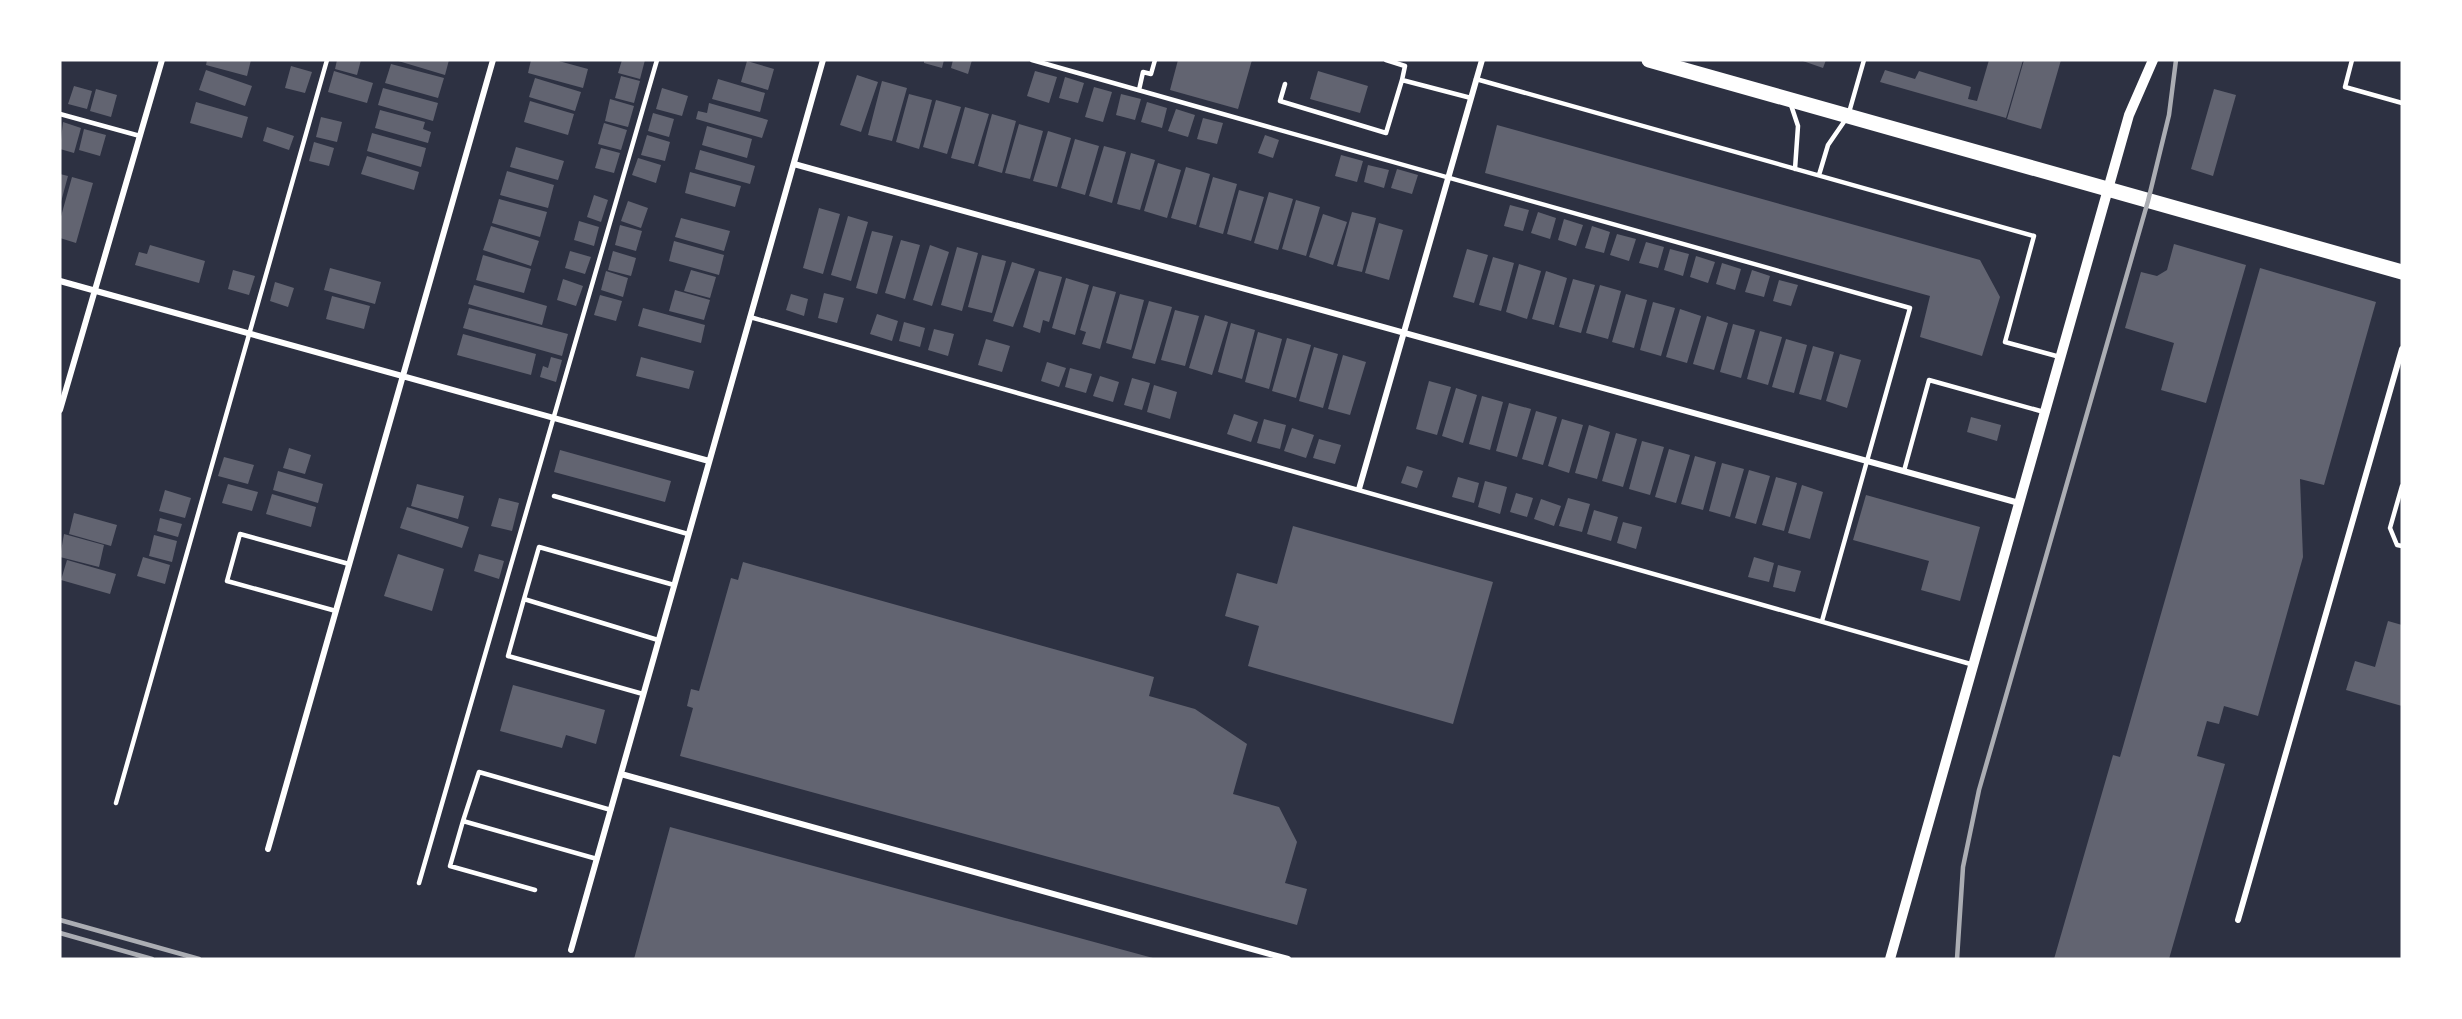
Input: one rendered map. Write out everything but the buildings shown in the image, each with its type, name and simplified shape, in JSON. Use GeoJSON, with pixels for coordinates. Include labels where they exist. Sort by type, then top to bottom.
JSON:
{"type":"FeatureCollection","features":[{"type":"Feature","properties":{"kind":"main road"},"geometry":{"type":"LineString","coordinates":[[1649,60],[2402,272]]}},
{"type":"Feature","properties":{"kind":"street"},"geometry":{"type":"LineString","coordinates":[[60,410],[162,60]]}},
{"type":"Feature","properties":{"kind":"street"},"geometry":{"type":"LineString","coordinates":[[268,849],[493,60]]}},
{"type":"Feature","properties":{"kind":"street"},"geometry":{"type":"LineString","coordinates":[[571,950],[823,60]]}},
{"type":"Feature","properties":{"kind":"street"},"geometry":{"type":"LineString","coordinates":[[1359,489],[1482,60]]}},
{"type":"Feature","properties":{"kind":"street"},"geometry":{"type":"LineString","coordinates":[[1890,959],[2129,115],[2153,60]]}},
{"type":"Feature","properties":{"kind":"street"},"geometry":{"type":"LineString","coordinates":[[794,164],[2019,503]]}},
{"type":"Feature","properties":{"kind":"street"},"geometry":{"type":"LineString","coordinates":[[60,281],[709,462]]}},
{"type":"Feature","properties":{"kind":"street"},"geometry":{"type":"LineString","coordinates":[[2238,920],[2402,349]]}},
{"type":"Feature","properties":{"kind":"street"},"geometry":{"type":"LineString","coordinates":[[621,774],[1288,959]]}},
{"type":"Feature","properties":{"kind":"lane"},"geometry":{"type":"LineString","coordinates":[[116,803],[327,60]]}},
{"type":"Feature","properties":{"kind":"lane"},"geometry":{"type":"LineString","coordinates":[[419,883],[657,60]]}},
{"type":"Feature","properties":{"kind":"lane"},"geometry":{"type":"LineString","coordinates":[[1032,60],[1910,308],[1822,621]]}},
{"type":"Feature","properties":{"kind":"lane"},"geometry":{"type":"LineString","coordinates":[[1139,90],[1143,72],[1151,74],[1155,60]]}},
{"type":"Feature","properties":{"kind":"lane"},"geometry":{"type":"LineString","coordinates":[[1285,84],[1280,101],[1386,132],[1406,66],[1386,60]]}},
{"type":"Feature","properties":{"kind":"lane"},"geometry":{"type":"LineString","coordinates":[[1819,175],[1828,145],[1848,116],[1864,60]]}},
{"type":"Feature","properties":{"kind":"lane"},"geometry":{"type":"LineString","coordinates":[[2352,60],[2345,87],[2402,103]]}},
{"type":"Feature","properties":{"kind":"lane"},"geometry":{"type":"LineString","coordinates":[[1476,79],[2034,236],[2005,342],[2060,357]]}},
{"type":"Feature","properties":{"kind":"lane"},"geometry":{"type":"LineString","coordinates":[[1402,80],[1471,98]]}},
{"type":"Feature","properties":{"kind":"lane"},"geometry":{"type":"LineString","coordinates":[[1789,100],[1798,126],[1795,169]]}},
{"type":"Feature","properties":{"kind":"lane"},"geometry":{"type":"LineString","coordinates":[[60,114],[140,136]]}},
{"type":"Feature","properties":{"kind":"lane"},"geometry":{"type":"LineString","coordinates":[[750,317],[1974,665]]}},
{"type":"Feature","properties":{"kind":"lane"},"geometry":{"type":"LineString","coordinates":[[1904,471],[1929,380],[2044,412]]}},
{"type":"Feature","properties":{"kind":"lane"},"geometry":{"type":"LineString","coordinates":[[2402,486],[2390,528],[2397,545],[2402,546]]}},
{"type":"Feature","properties":{"kind":"lane"},"geometry":{"type":"LineString","coordinates":[[554,496],[688,534]]}},
{"type":"Feature","properties":{"kind":"lane"},"geometry":{"type":"LineString","coordinates":[[336,611],[226,581],[240,534],[349,564]]}},
{"type":"Feature","properties":{"kind":"lane"},"geometry":{"type":"LineString","coordinates":[[643,694],[508,656],[524,599],[539,548],[674,585]]}},
{"type":"Feature","properties":{"kind":"lane"},"geometry":{"type":"LineString","coordinates":[[524,599],[658,640]]}},
{"type":"Feature","properties":{"kind":"lane"},"geometry":{"type":"LineString","coordinates":[[535,890],[450,866],[479,772],[610,810]]}},
{"type":"Feature","properties":{"kind":"lane"},"geometry":{"type":"LineString","coordinates":[[463,821],[597,859]]}},
{"type":"Feature","properties":{"kind":"railway"},"geometry":{"type":"LineString","coordinates":[[1957,959],[1963,867],[1979,790],[2148,201],[2169,115],[2176,60]]}},
{"type":"Feature","properties":{"kind":"railway"},"geometry":{"type":"LineString","coordinates":[[60,920],[199,959]]}},
{"type":"Feature","properties":{"kind":"railway"},"geometry":{"type":"LineString","coordinates":[[60,933],[152,959]]}}]}
